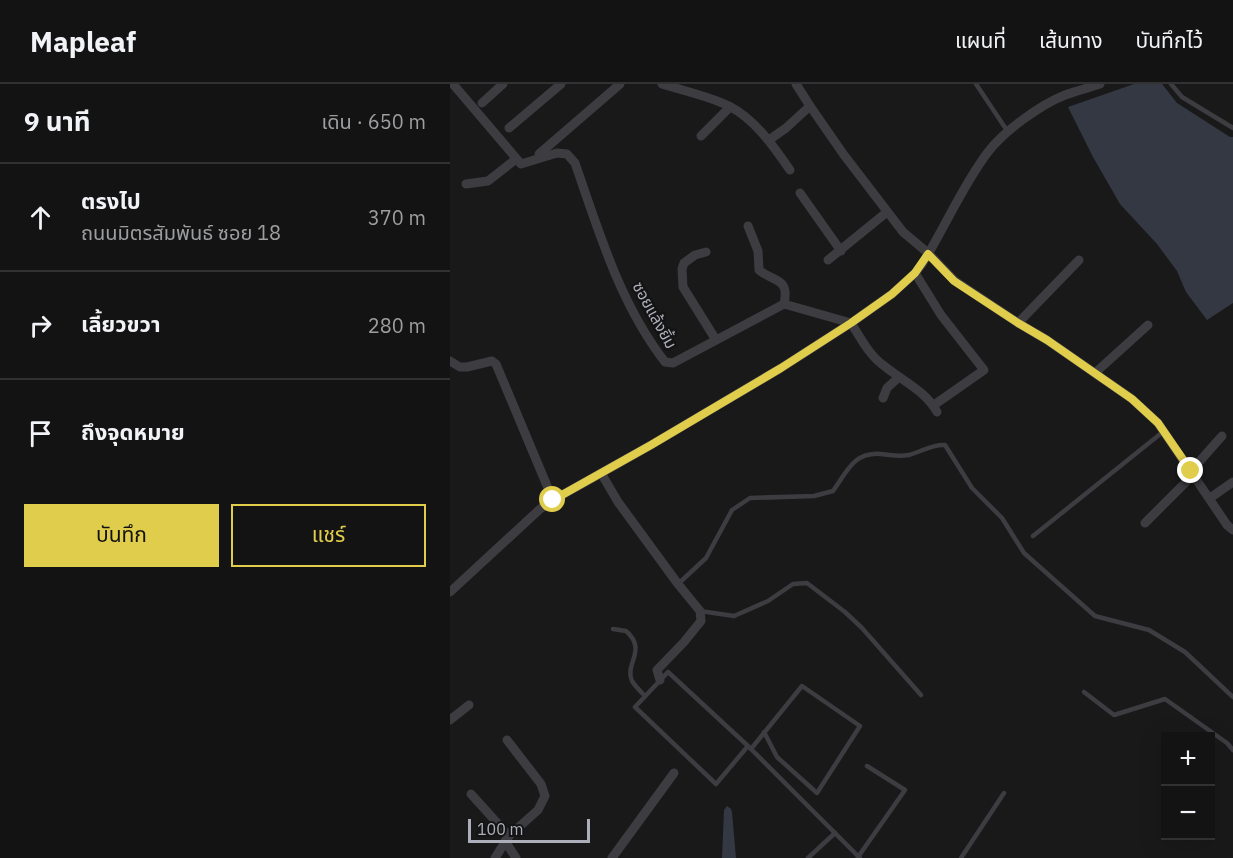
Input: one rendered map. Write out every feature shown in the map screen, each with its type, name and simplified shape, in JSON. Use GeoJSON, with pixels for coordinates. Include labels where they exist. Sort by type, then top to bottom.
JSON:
{"type":"FeatureCollection","features":[{"type":"Feature","properties":{"kind":"street"},"geometry":{"type":"LineString","coordinates":[[453,84],[516,159],[488,181],[466,184]]}},
{"type":"Feature","properties":{"kind":"street"},"geometry":{"type":"LineString","coordinates":[[482,103],[503,84]]}},
{"type":"Feature","properties":{"kind":"street"},"geometry":{"type":"LineString","coordinates":[[509,128],[561,84]]}},
{"type":"Feature","properties":{"kind":"street"},"geometry":{"type":"LineString","coordinates":[[539,154],[620,84]]}},
{"type":"Feature","properties":{"kind":"street"},"geometry":{"type":"LineString","coordinates":[[662,84],[676,86],[730,107],[745,117],[769,140],[790,170]]}},
{"type":"Feature","properties":{"kind":"street"},"geometry":{"type":"LineString","coordinates":[[796,84],[844,155],[903,232],[954,281],[1047,340],[1132,399],[1158,423],[1227,525],[1233,530]]}},
{"type":"Feature","properties":{"kind":"street"},"geometry":{"type":"LineString","coordinates":[[450,592],[540,509],[553,500],[781,368],[892,294],[915,273],[928,254],[988,151],[1008,132],[1041,108],[1055,100],[1100,84]]}},
{"type":"Feature","properties":{"kind":"street"},"geometry":{"type":"LineString","coordinates":[[769,140],[810,106]]}},
{"type":"Feature","properties":{"kind":"street"},"geometry":{"type":"LineString","coordinates":[[701,136],[730,107]]}},
{"type":"Feature","properties":{"kind":"street","name":"ซอยแล้งยิ้ม"},"geometry":{"type":"LineString","coordinates":[[516,159],[521,164],[562,153],[567,154],[575,163],[609,260],[638,323],[664,362],[673,363],[784,304]]}},
{"type":"Feature","properties":{"kind":"street"},"geometry":{"type":"LineString","coordinates":[[800,193],[841,251]]}},
{"type":"Feature","properties":{"kind":"street"},"geometry":{"type":"LineString","coordinates":[[828,260],[887,212]]}},
{"type":"Feature","properties":{"kind":"street"},"geometry":{"type":"LineString","coordinates":[[748,226],[758,251],[759,270],[784,285],[786,295],[784,304],[851,323],[881,364],[923,395],[935,408],[984,370],[941,315],[915,273]]}},
{"type":"Feature","properties":{"kind":"street"},"geometry":{"type":"LineString","coordinates":[[705,252],[695,255],[684,263],[682,269],[684,287],[716,340]]}},
{"type":"Feature","properties":{"kind":"street"},"geometry":{"type":"LineString","coordinates":[[1018,323],[1079,260]]}},
{"type":"Feature","properties":{"kind":"street"},"geometry":{"type":"LineString","coordinates":[[1095,373],[1148,325]]}},
{"type":"Feature","properties":{"kind":"street"},"geometry":{"type":"LineString","coordinates":[[450,361],[460,367],[492,361],[496,364],[553,500]]}},
{"type":"Feature","properties":{"kind":"street"},"geometry":{"type":"LineString","coordinates":[[883,398],[887,388],[899,377]]}},
{"type":"Feature","properties":{"kind":"street"},"geometry":{"type":"LineString","coordinates":[[1145,523],[1222,435]]}},
{"type":"Feature","properties":{"kind":"street"},"geometry":{"type":"LineString","coordinates":[[601,473],[618,502],[700,611],[701,621],[657,670],[660,680]]}},
{"type":"Feature","properties":{"kind":"street"},"geometry":{"type":"LineString","coordinates":[[1210,498],[1233,482]]}},
{"type":"Feature","properties":{"kind":"street"},"geometry":{"type":"LineString","coordinates":[[450,720],[469,705]]}},
{"type":"Feature","properties":{"kind":"street"},"geometry":{"type":"LineString","coordinates":[[495,858],[507,839],[538,810],[545,796],[541,784],[507,740]]}},
{"type":"Feature","properties":{"kind":"street"},"geometry":{"type":"LineString","coordinates":[[612,858],[674,773]]}},
{"type":"Feature","properties":{"kind":"street"},"geometry":{"type":"LineString","coordinates":[[471,794],[507,839],[516,858]]}},
{"type":"Feature","properties":{"kind":"lane"},"geometry":{"type":"LineString","coordinates":[[976,84],[1008,132]]}},
{"type":"Feature","properties":{"kind":"lane"},"geometry":{"type":"LineString","coordinates":[[1171,84],[1182,97],[1233,128]]}},
{"type":"Feature","properties":{"kind":"lane"},"geometry":{"type":"LineString","coordinates":[[1033,537],[1164,431]]}},
{"type":"Feature","properties":{"kind":"lane"},"geometry":{"type":"LineString","coordinates":[[678,584],[706,558],[732,510],[750,498],[814,496],[833,491],[852,463],[860,457],[880,453],[897,457],[939,444],[945,445],[972,488],[1002,518],[1024,553],[1095,616],[1149,630],[1185,652],[1233,697]]}},
{"type":"Feature","properties":{"kind":"lane"},"geometry":{"type":"LineString","coordinates":[[700,611],[734,616],[768,601],[793,584],[807,583],[862,628],[921,695]]}},
{"type":"Feature","properties":{"kind":"lane"},"geometry":{"type":"LineString","coordinates":[[613,629],[626,631],[634,641],[637,649],[630,672],[632,681],[645,696]]}},
{"type":"Feature","properties":{"kind":"lane"},"geometry":{"type":"LineString","coordinates":[[764,732],[777,757],[817,793],[860,726],[802,686],[764,732],[749,747],[716,784],[635,706],[668,672],[749,747],[859,857],[904,790],[867,766]]}},
{"type":"Feature","properties":{"kind":"lane"},"geometry":{"type":"LineString","coordinates":[[1084,692],[1114,715],[1164,699],[1227,743],[1233,750]]}},
{"type":"Feature","properties":{"kind":"lane"},"geometry":{"type":"LineString","coordinates":[[961,858],[1004,793]]}},
{"type":"Feature","properties":{"kind":"lane"},"geometry":{"type":"LineString","coordinates":[[808,858],[835,833]]}},
{"type":"Feature","properties":{"kind":"shaded area"},"geometry":{"type":"Polygon","coordinates":[[[1134,84],[1162,84],[1177,103],[1233,137],[1233,303],[1207,320],[1186,292],[1177,271],[1157,244],[1120,204],[1068,107],[1134,84]]]}},
{"type":"Feature","properties":{"kind":"shaded area"},"geometry":{"type":"Polygon","coordinates":[[[727,806],[732,812],[736,858],[722,858],[724,810],[727,806]]]}},
{"type":"Feature","properties":{"kind":"route"},"geometry":{"type":"LineString","coordinates":[[553,500],[781,368],[851,323],[892,294],[915,273],[928,254],[954,281],[1047,340],[1132,399],[1158,423],[1191,471]]}}]}
